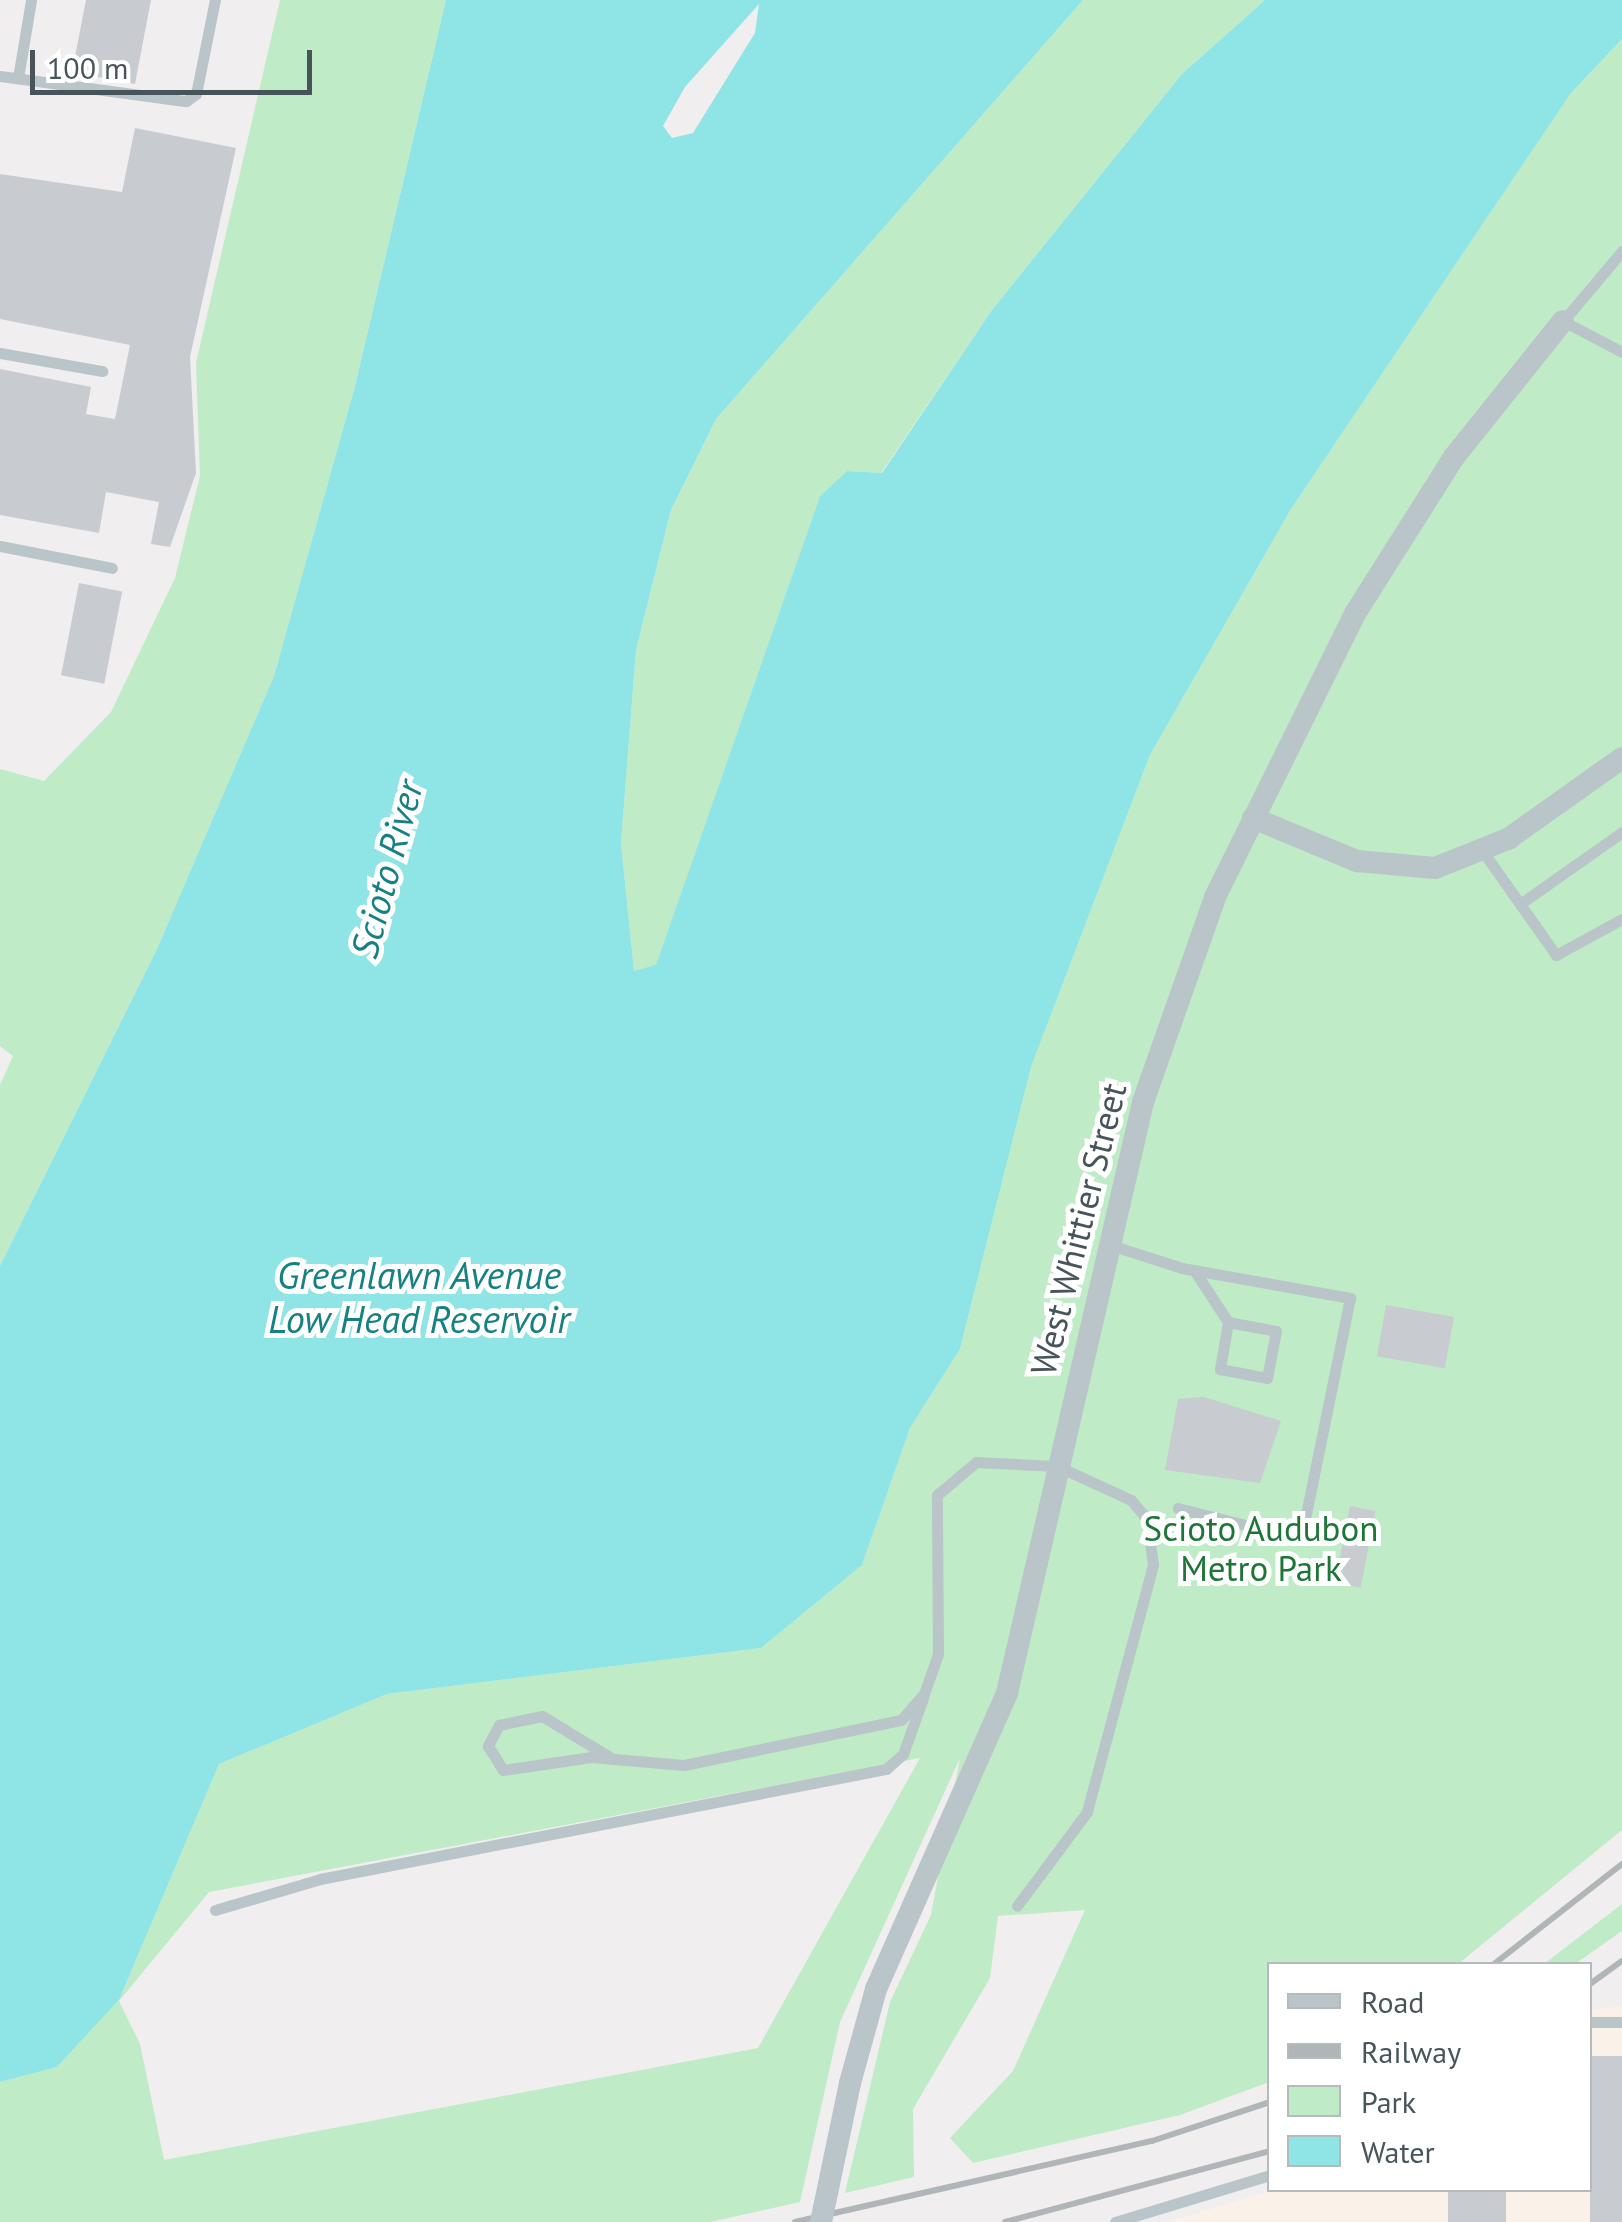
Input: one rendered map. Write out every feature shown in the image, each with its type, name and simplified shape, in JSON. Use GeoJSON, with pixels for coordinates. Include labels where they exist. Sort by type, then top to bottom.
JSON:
{"type":"FeatureCollection","features":[{"type":"Feature","properties":{"kind":"street","name":"West Whittier Street"},"geometry":{"type":"LineString","coordinates":[[821,2222],[850,2083],[876,1989],[993,1735],[1107,1244],[1188,965],[1253,818],[1379,574],[1454,458],[1563,322]]}},
{"type":"Feature","properties":{"kind":"street"},"geometry":{"type":"LineString","coordinates":[[1253,818],[1388,868],[1435,868],[1484,853],[1622,758]]}},
{"type":"Feature","properties":{"kind":"lane"},"geometry":{"type":"LineString","coordinates":[[18,78],[32,0]]}},
{"type":"Feature","properties":{"kind":"lane"},"geometry":{"type":"LineString","coordinates":[[0,76],[186,101],[196,94],[215,0]]}},
{"type":"Feature","properties":{"kind":"lane"},"geometry":{"type":"LineString","coordinates":[[1622,251],[1563,322],[1622,352]]}},
{"type":"Feature","properties":{"kind":"lane"},"geometry":{"type":"LineString","coordinates":[[0,354],[102,372]]}},
{"type":"Feature","properties":{"kind":"lane"},"geometry":{"type":"LineString","coordinates":[[0,546],[112,568]]}},
{"type":"Feature","properties":{"kind":"lane"},"geometry":{"type":"LineString","coordinates":[[1520,904],[1622,832]]}},
{"type":"Feature","properties":{"kind":"lane"},"geometry":{"type":"LineString","coordinates":[[1484,853],[1556,955],[1622,919]]}},
{"type":"Feature","properties":{"kind":"lane"},"geometry":{"type":"LineString","coordinates":[[1107,1244],[1194,1270],[1350,1298],[1301,1539],[1178,1508]]}},
{"type":"Feature","properties":{"kind":"lane"},"geometry":{"type":"LineString","coordinates":[[1194,1270],[1228,1322],[1220,1369],[1267,1378],[1276,1331],[1228,1322]]}},
{"type":"Feature","properties":{"kind":"lane"},"geometry":{"type":"LineString","coordinates":[[215,1910],[320,1880],[886,1768],[903,1754],[938,1654],[937,1495],[976,1462],[1057,1466],[1131,1500],[1147,1519],[1152,1565],[1087,1812],[1017,1906]]}},
{"type":"Feature","properties":{"kind":"lane"},"geometry":{"type":"LineString","coordinates":[[612,1759],[542,1716],[499,1726],[488,1746],[494,1766],[514,1772],[612,1759],[684,1765],[901,1720],[924,1694]]}},
{"type":"Feature","properties":{"kind":"lane"},"geometry":{"type":"LineString","coordinates":[[1592,2022],[1622,2022]]}},
{"type":"Feature","properties":{"kind":"lane"},"geometry":{"type":"LineString","coordinates":[[1115,2222],[1267,2176]]}},
{"type":"Feature","properties":{"kind":"shaded area"},"geometry":{"type":"Polygon","coordinates":[[[1622,2006],[1622,2222],[1167,2222],[1267,2192],[1592,2192],[1592,2010],[1622,2006]]]}},
{"type":"Feature","properties":{"kind":"green space"},"geometry":{"type":"Polygon","coordinates":[[[280,0],[446,0],[355,386],[274,676],[157,949],[0,1266],[0,1085],[13,1056],[0,1046],[0,769],[44,781],[111,712],[175,578],[200,476],[196,363],[280,0]]]}},
{"type":"Feature","properties":{"kind":"green space"},"geometry":{"type":"Polygon","coordinates":[[[1083,0],[1265,0],[1182,74],[992,310],[881,473],[847,471],[820,496],[656,966],[634,971],[621,843],[636,650],[671,510],[716,419],[1083,0]]]}},
{"type":"Feature","properties":{"kind":"green space","name":"Scioto Audubon Metro Park"},"geometry":{"type":"Polygon","coordinates":[[[1622,39],[1622,1830],[1460,1962],[1267,1962],[1267,2083],[1180,2115],[973,2163],[950,2138],[1013,2071],[1085,1910],[998,1916],[990,1978],[913,2109],[914,2177],[845,2193],[890,2002],[931,1915],[960,1758],[840,2022],[800,2202],[710,2222],[0,2222],[0,2082],[57,2067],[119,2000],[219,1764],[387,1694],[761,1648],[862,1565],[910,1428],[960,1349],[1031,1067],[1150,755],[1291,509],[1571,93],[1622,39]],[[920,1758],[209,1892],[119,2001],[140,2044],[164,2160],[758,2048],[920,1758]]]}},
{"type":"Feature","properties":{"kind":"green space"},"geometry":{"type":"Polygon","coordinates":[[[1622,1904],[1622,1931],[1578,1962],[1547,1962],[1622,1904]]]}},
{"type":"Feature","properties":{"kind":"water","name":"Greenlawn Avenue Low Head Reservoir"},"geometry":{"type":"Polygon","coordinates":[[[446,0],[1083,0],[716,419],[671,510],[636,650],[621,843],[634,971],[656,965],[820,496],[847,471],[882,473],[992,310],[1182,74],[1265,0],[1622,0],[1622,39],[1571,93],[1291,509],[1150,755],[1031,1067],[960,1349],[910,1428],[862,1565],[761,1648],[387,1694],[219,1764],[119,2000],[57,2067],[0,2082],[0,1266],[157,949],[274,676],[355,386],[446,0]],[[759,4],[685,87],[663,126],[672,138],[693,133],[755,33],[759,4]]]}},
{"type":"Feature","properties":{"kind":"building"},"geometry":{"type":"Polygon","coordinates":[[[86,0],[151,0],[135,84],[72,72],[86,0]]]}},
{"type":"Feature","properties":{"kind":"building"},"geometry":{"type":"Polygon","coordinates":[[[135,128],[236,148],[190,357],[196,473],[170,547],[151,544],[159,502],[106,492],[99,533],[0,515],[0,369],[91,387],[86,414],[115,419],[130,345],[0,319],[0,174],[122,192],[135,128]]]}},
{"type":"Feature","properties":{"kind":"building"},"geometry":{"type":"Polygon","coordinates":[[[79,583],[122,591],[104,684],[61,675],[79,583]]]}},
{"type":"Feature","properties":{"kind":"building"},"geometry":{"type":"Polygon","coordinates":[[[1386,1305],[1454,1317],[1445,1368],[1377,1356],[1386,1305]]]}},
{"type":"Feature","properties":{"kind":"building"},"geometry":{"type":"Polygon","coordinates":[[[1204,1397],[1281,1421],[1260,1483],[1165,1470],[1178,1399],[1204,1397]]]}},
{"type":"Feature","properties":{"kind":"building"},"geometry":{"type":"Polygon","coordinates":[[[1350,1506],[1376,1511],[1361,1588],[1335,1583],[1350,1506]]]}},
{"type":"Feature","properties":{"kind":"building"},"geometry":{"type":"Polygon","coordinates":[[[1592,2056],[1622,2056],[1622,2222],[1590,2222],[1592,2056]]]}},
{"type":"Feature","properties":{"kind":"building"},"geometry":{"type":"Polygon","coordinates":[[[1448,2192],[1506,2192],[1506,2222],[1448,2222],[1448,2192]]]}},
{"type":"Feature","properties":{"kind":"railway"},"geometry":{"type":"LineString","coordinates":[[1497,1962],[1622,1864]]}},
{"type":"Feature","properties":{"kind":"railway"},"geometry":{"type":"LineString","coordinates":[[1592,1983],[1622,1961]]}},
{"type":"Feature","properties":{"kind":"railway"},"geometry":{"type":"LineString","coordinates":[[795,2222],[1152,2141],[1267,2103]]}},
{"type":"Feature","properties":{"kind":"railway"},"geometry":{"type":"LineString","coordinates":[[1005,2222],[1267,2152]]}},
{"type":"Feature","properties":{"kind":"water label","name":"Scioto River"},"geometry":{"type":"Point","coordinates":[386,869]}}]}
